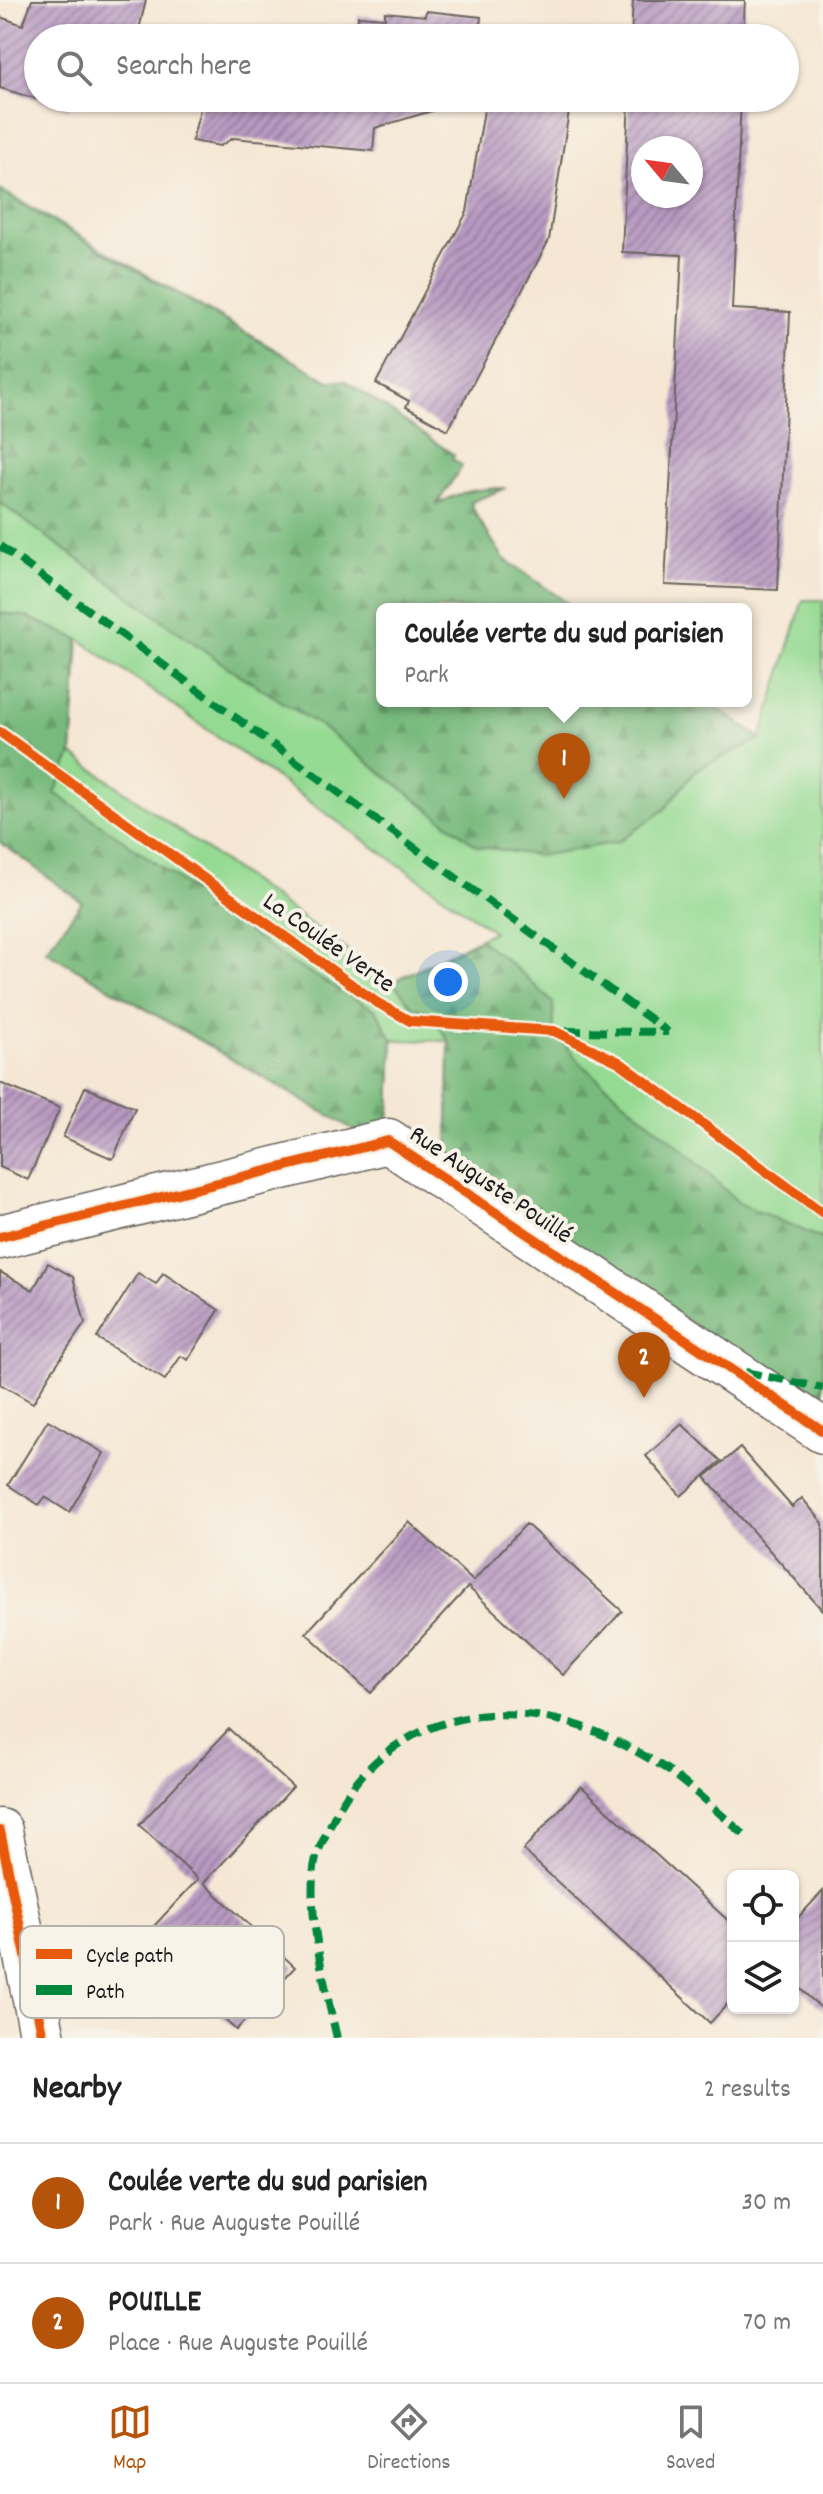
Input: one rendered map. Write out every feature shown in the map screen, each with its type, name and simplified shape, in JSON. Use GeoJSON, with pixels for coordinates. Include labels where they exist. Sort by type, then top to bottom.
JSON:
{"type":"FeatureCollection","features":[{"type":"Feature","properties":{"kind":"street","name":"Rue Auguste Pouillé"},"geometry":{"type":"LineString","coordinates":[[0,1237],[388,1141],[823,1431]]}},
{"type":"Feature","properties":{"kind":"street"},"geometry":{"type":"LineString","coordinates":[[0,1831],[20,1927]]}},
{"type":"Feature","properties":{"kind":"street"},"geometry":{"type":"LineString","coordinates":[[39,2018],[43,2038]]}},
{"type":"Feature","properties":{"kind":"green space"},"geometry":{"type":"Polygon","coordinates":[[[0,189],[329,381],[346,381],[454,455],[452,459],[462,466],[436,505],[470,492],[506,488],[471,502],[475,513],[503,558],[567,603],[376,603],[376,707],[716,707],[761,738],[803,600],[823,600],[823,1411],[475,1179],[464,1162],[451,1161],[448,1136],[449,1041],[393,1040],[390,1113],[322,1112],[46,951],[82,902],[0,842],[0,189]],[[79,639],[72,754],[392,982],[493,932],[79,639]]]}},
{"type":"Feature","properties":{"kind":"green space"},"geometry":{"type":"Polygon","coordinates":[[[0,192],[329,381],[346,381],[454,455],[452,459],[462,466],[436,505],[470,491],[506,488],[471,502],[475,513],[503,558],[567,603],[376,603],[376,707],[716,707],[761,739],[697,769],[664,810],[618,842],[539,856],[477,846],[323,728],[226,666],[0,503],[0,192]]]}},
{"type":"Feature","properties":{"kind":"green space"},"geometry":{"type":"Polygon","coordinates":[[[0,613],[25,616],[78,639],[72,754],[55,793],[289,962],[376,1010],[393,1040],[390,1113],[377,1143],[46,951],[82,902],[0,842],[0,613]]]}},
{"type":"Feature","properties":{"kind":"green space"},"geometry":{"type":"Polygon","coordinates":[[[480,939],[553,1003],[554,1031],[581,1064],[685,1152],[739,1203],[823,1239],[823,1411],[475,1179],[464,1162],[451,1161],[448,1136],[449,1041],[429,1012],[413,1007],[393,982],[480,939]]]}},
{"type":"Feature","properties":{"kind":"building"},"geometry":{"type":"Polygon","coordinates":[[[32,0],[146,0],[140,24],[24,24],[24,95],[0,88],[0,17],[23,25],[32,0]]]}},
{"type":"Feature","properties":{"kind":"building"},"geometry":{"type":"Polygon","coordinates":[[[633,0],[745,0],[744,24],[632,24],[633,0]]]}},
{"type":"Feature","properties":{"kind":"building"},"geometry":{"type":"Polygon","coordinates":[[[426,11],[481,17],[480,24],[358,24],[358,16],[385,18],[385,12],[425,16],[426,11]]]}},
{"type":"Feature","properties":{"kind":"building"},"geometry":{"type":"Polygon","coordinates":[[[199,112],[428,112],[375,128],[373,151],[233,138],[220,146],[192,141],[199,112]]]}},
{"type":"Feature","properties":{"kind":"building"},"geometry":{"type":"Polygon","coordinates":[[[484,112],[569,112],[549,240],[448,430],[406,407],[409,401],[376,383],[467,212],[484,112]]]}},
{"type":"Feature","properties":{"kind":"building"},"geometry":{"type":"Polygon","coordinates":[[[628,112],[740,112],[732,309],[790,312],[778,590],[665,585],[682,255],[622,252],[628,112]]]}},
{"type":"Feature","properties":{"kind":"building"},"geometry":{"type":"Polygon","coordinates":[[[0,1083],[60,1108],[28,1180],[0,1167],[0,1083]]]}},
{"type":"Feature","properties":{"kind":"building"},"geometry":{"type":"Polygon","coordinates":[[[85,1087],[135,1108],[113,1159],[63,1137],[85,1087]]]}},
{"type":"Feature","properties":{"kind":"building"},"geometry":{"type":"Polygon","coordinates":[[[48,1263],[73,1277],[85,1323],[33,1403],[0,1384],[0,1272],[33,1290],[48,1263]]]}},
{"type":"Feature","properties":{"kind":"building"},"geometry":{"type":"Polygon","coordinates":[[[138,1273],[156,1284],[163,1273],[219,1310],[188,1360],[181,1356],[165,1380],[97,1338],[138,1273]]]}},
{"type":"Feature","properties":{"kind":"building"},"geometry":{"type":"Polygon","coordinates":[[[48,1420],[104,1453],[69,1512],[45,1497],[39,1505],[8,1485],[48,1420]]]}},
{"type":"Feature","properties":{"kind":"building"},"geometry":{"type":"Polygon","coordinates":[[[682,1424],[721,1461],[681,1496],[646,1456],[682,1424]]]}},
{"type":"Feature","properties":{"kind":"building"},"geometry":{"type":"Polygon","coordinates":[[[740,1448],[792,1507],[802,1498],[823,1523],[823,1611],[705,1477],[740,1448]]]}},
{"type":"Feature","properties":{"kind":"building"},"geometry":{"type":"Polygon","coordinates":[[[409,1522],[473,1581],[526,1524],[622,1611],[563,1675],[468,1587],[371,1693],[306,1633],[409,1522]]]}},
{"type":"Feature","properties":{"kind":"building"},"geometry":{"type":"Polygon","coordinates":[[[229,1729],[293,1787],[204,1883],[251,1926],[154,1926],[198,1879],[139,1825],[229,1729]]]}},
{"type":"Feature","properties":{"kind":"building"},"geometry":{"type":"Polygon","coordinates":[[[581,1786],[727,1920],[727,2005],[710,2023],[523,1850],[581,1786]]]}},
{"type":"Feature","properties":{"kind":"building"},"geometry":{"type":"Polygon","coordinates":[[[823,1891],[823,2010],[799,1988],[799,1917],[823,1891]]]}},
{"type":"Feature","properties":{"kind":"building"},"geometry":{"type":"Polygon","coordinates":[[[284,1957],[295,1967],[284,1979],[284,1957]]]}},
{"type":"Feature","properties":{"kind":"building"},"geometry":{"type":"Polygon","coordinates":[[[223,2018],[247,2018],[236,2030],[223,2018]]]}},
{"type":"Feature","properties":{"kind":"marked path"},"geometry":{"type":"LineString","coordinates":[[0,546],[668,1032]]}},
{"type":"Feature","properties":{"kind":"marked path"},"geometry":{"type":"LineString","coordinates":[[566,1031],[668,1032]]}},
{"type":"Feature","properties":{"kind":"marked path"},"geometry":{"type":"LineString","coordinates":[[745,1372],[823,1388]]}},
{"type":"Feature","properties":{"kind":"marked path"},"geometry":{"type":"LineString","coordinates":[[337,2038],[314,1923],[313,1877],[316,1858],[351,1789],[377,1760],[408,1739],[442,1724],[479,1716],[517,1714],[556,1720],[594,1731],[662,1766],[748,1838]]}},
{"type":"Feature","properties":{"kind":"cycle path","name":"La Coulée Verte"},"geometry":{"type":"LineString","coordinates":[[0,732],[376,1002],[410,1021],[554,1031],[619,1062],[823,1213]]}},
{"type":"Feature","properties":{"kind":"cycle path"},"geometry":{"type":"LineString","coordinates":[[0,1237],[388,1141],[823,1431]]}},
{"type":"Feature","properties":{"kind":"cycle path"},"geometry":{"type":"LineString","coordinates":[[0,1831],[20,1927]]}},
{"type":"Feature","properties":{"kind":"cycle path"},"geometry":{"type":"LineString","coordinates":[[39,2018],[43,2038]]}},
{"type":"Feature","properties":{"kind":"place","name":"Coulée verte du sud parisien"},"geometry":{"type":"Point","coordinates":[564,799]}},
{"type":"Feature","properties":{"kind":"place","name":"POUILLE"},"geometry":{"type":"Point","coordinates":[644,1398]}}]}
